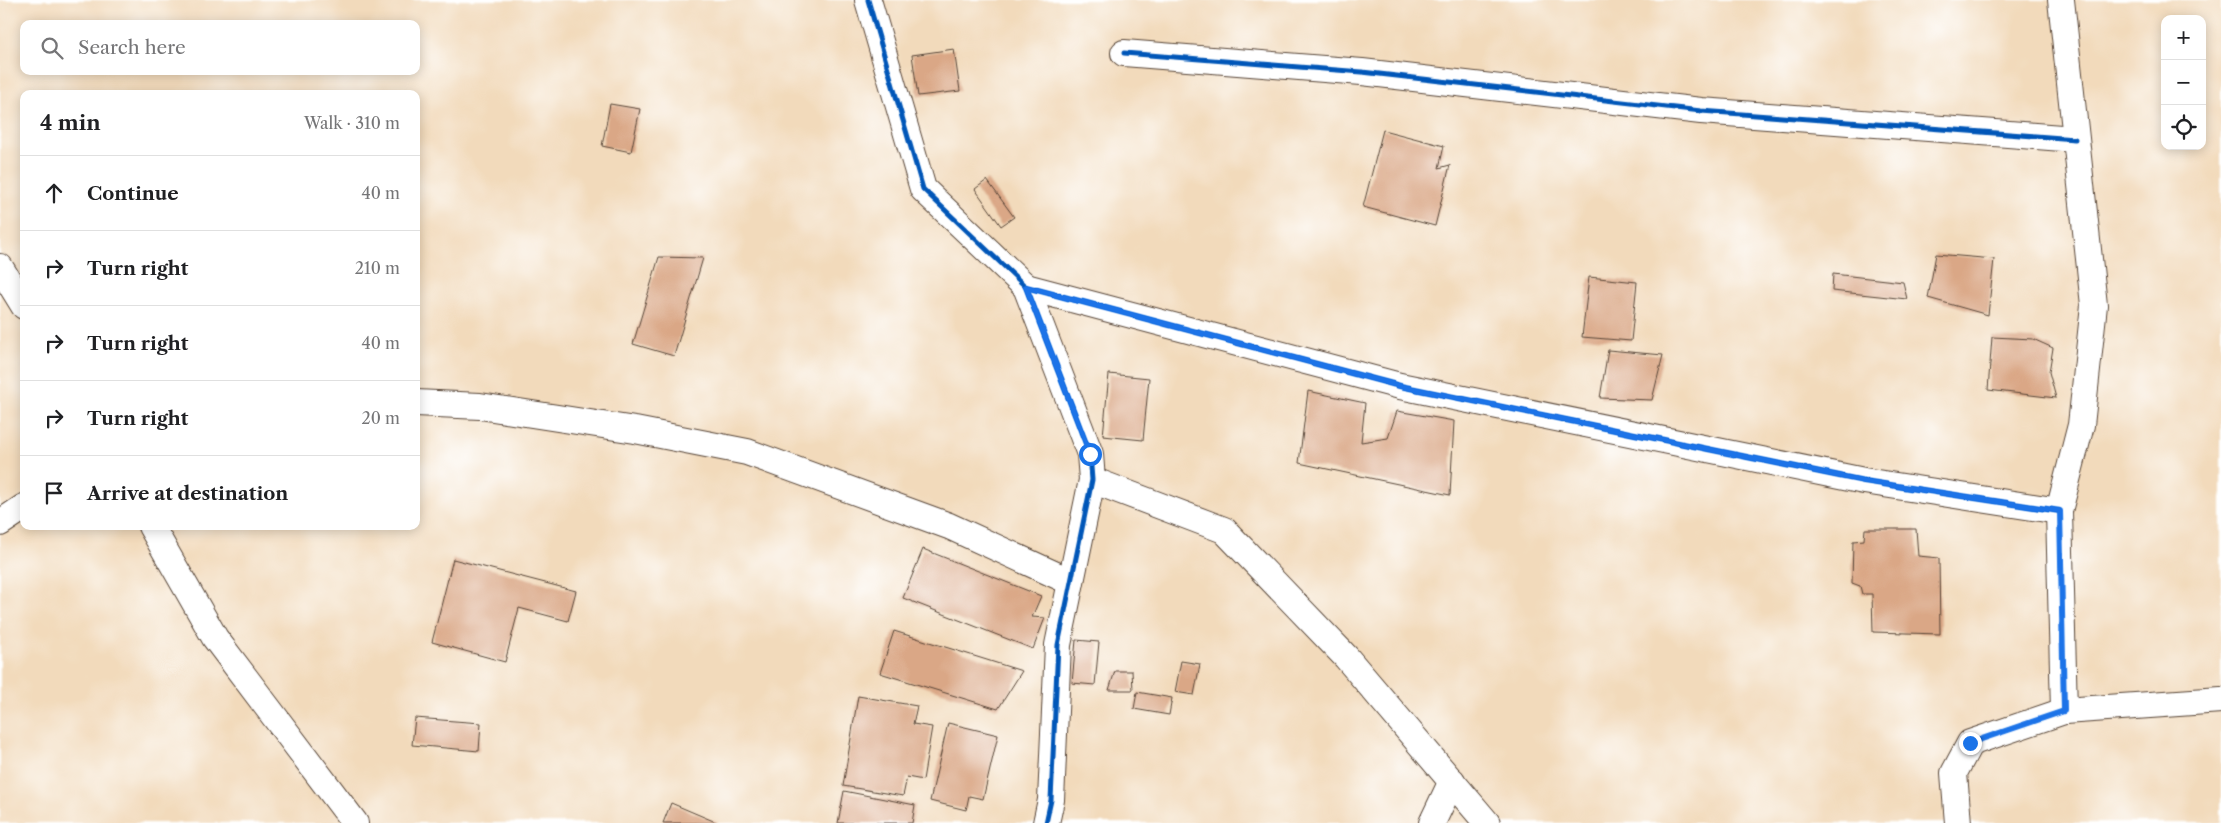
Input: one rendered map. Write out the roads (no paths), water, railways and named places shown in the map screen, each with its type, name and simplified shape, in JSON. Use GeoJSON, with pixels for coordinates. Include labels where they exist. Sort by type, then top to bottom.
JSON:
{"type":"FeatureCollection","features":[{"type":"Feature","properties":{"kind":"street"},"geometry":{"type":"LineString","coordinates":[[868,0],[923,189],[1026,287],[1090,454],[1092,480],[1058,645],[1051,800],[1046,823]]}},
{"type":"Feature","properties":{"kind":"street"},"geometry":{"type":"LineString","coordinates":[[2061,0],[2094,305],[2081,425],[2060,511],[2064,711]]}},
{"type":"Feature","properties":{"kind":"street"},"geometry":{"type":"LineString","coordinates":[[1124,53],[1362,72],[1702,111],[2075,140]]}},
{"type":"Feature","properties":{"kind":"street"},"geometry":{"type":"LineString","coordinates":[[0,267],[20,300]]}},
{"type":"Feature","properties":{"kind":"street"},"geometry":{"type":"LineString","coordinates":[[1026,287],[1400,386],[1864,481],[2060,511]]}},
{"type":"Feature","properties":{"kind":"street"},"geometry":{"type":"LineString","coordinates":[[420,403],[499,409],[635,430],[747,452],[949,526],[1071,582]]}},
{"type":"Feature","properties":{"kind":"street"},"geometry":{"type":"LineString","coordinates":[[1092,480],[1224,530],[1346,657],[1487,823]]}},
{"type":"Feature","properties":{"kind":"street"},"geometry":{"type":"LineString","coordinates":[[0,523],[20,510]]}},
{"type":"Feature","properties":{"kind":"street"},"geometry":{"type":"LineString","coordinates":[[153,530],[215,638],[355,823]]}},
{"type":"Feature","properties":{"kind":"street"},"geometry":{"type":"LineString","coordinates":[[1958,823],[1954,773],[1970,743],[2064,711],[2221,700]]}},
{"type":"Feature","properties":{"kind":"street"},"geometry":{"type":"LineString","coordinates":[[1432,823],[1452,781]]}}]}
